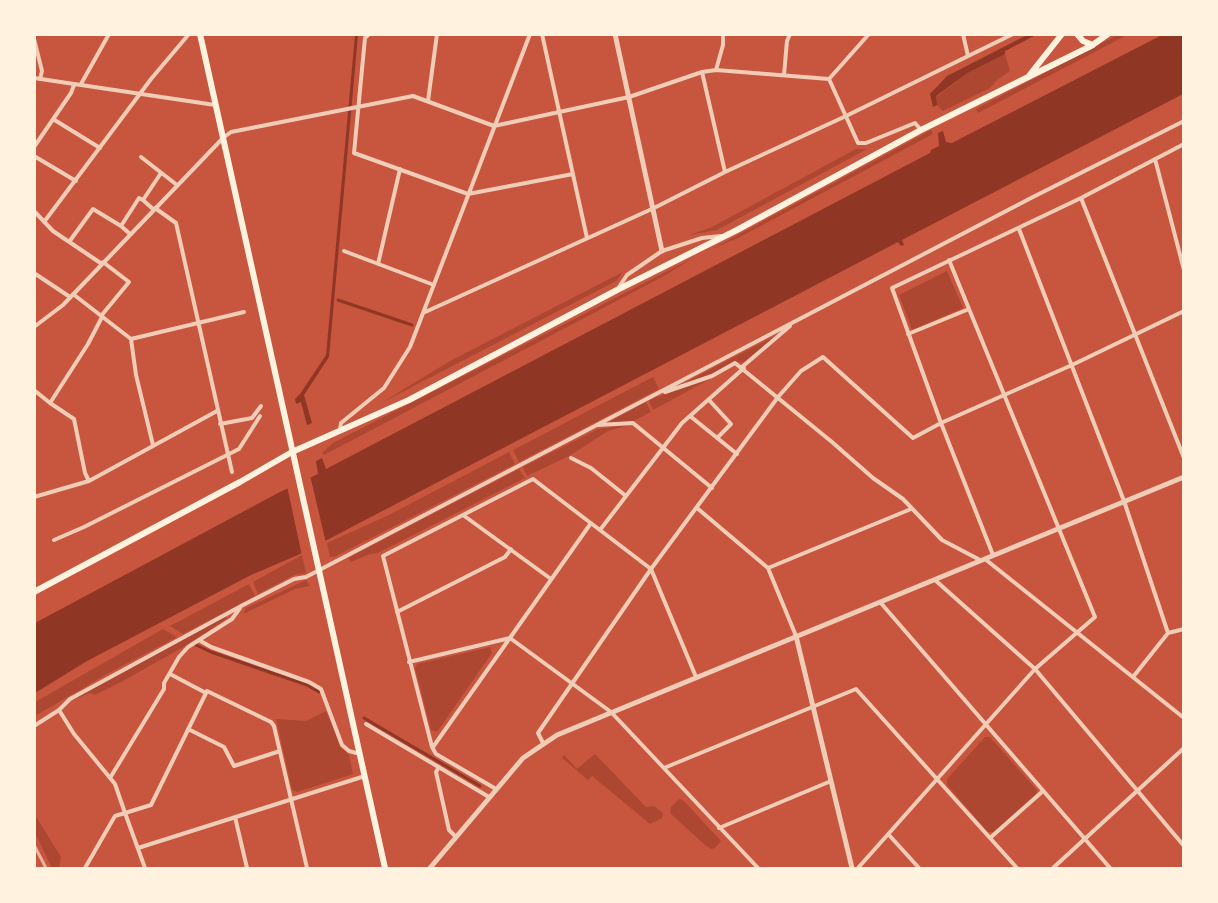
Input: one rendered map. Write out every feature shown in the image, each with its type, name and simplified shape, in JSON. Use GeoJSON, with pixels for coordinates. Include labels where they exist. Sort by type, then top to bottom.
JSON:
{"type":"FeatureCollection","features":[{"type":"Feature","properties":{"kind":"main road"},"geometry":{"type":"LineString","coordinates":[[200,34],[385,868]]}},
{"type":"Feature","properties":{"kind":"main road"},"geometry":{"type":"LineString","coordinates":[[1025,80],[1062,34]]}},
{"type":"Feature","properties":{"kind":"main road"},"geometry":{"type":"LineString","coordinates":[[1077,34],[1083,41],[1093,45]]}},
{"type":"Feature","properties":{"kind":"main road"},"geometry":{"type":"LineString","coordinates":[[34,592],[292,452],[409,400],[617,290],[727,236],[921,130],[1093,45],[1108,34]]}},
{"type":"Feature","properties":{"kind":"street"},"geometry":{"type":"LineString","coordinates":[[81,84],[109,34]]}},
{"type":"Feature","properties":{"kind":"street"},"geometry":{"type":"LineString","coordinates":[[44,222],[140,94],[189,34]]}},
{"type":"Feature","properties":{"kind":"street"},"geometry":{"type":"LineString","coordinates":[[369,34],[365,38],[354,153],[468,194],[573,174]]}},
{"type":"Feature","properties":{"kind":"street"},"geometry":{"type":"LineString","coordinates":[[428,101],[437,34]]}},
{"type":"Feature","properties":{"kind":"street"},"geometry":{"type":"LineString","coordinates":[[340,430],[341,423],[384,388],[410,347],[530,34]]}},
{"type":"Feature","properties":{"kind":"street"},"geometry":{"type":"LineString","coordinates":[[542,34],[587,238]]}},
{"type":"Feature","properties":{"kind":"street"},"geometry":{"type":"LineString","coordinates":[[615,34],[662,251]]}},
{"type":"Feature","properties":{"kind":"street"},"geometry":{"type":"LineString","coordinates":[[716,70],[723,45],[723,34]]}},
{"type":"Feature","properties":{"kind":"street"},"geometry":{"type":"LineString","coordinates":[[784,75],[787,41],[790,34]]}},
{"type":"Feature","properties":{"kind":"street"},"geometry":{"type":"LineString","coordinates":[[830,79],[869,34]]}},
{"type":"Feature","properties":{"kind":"street"},"geometry":{"type":"LineString","coordinates":[[963,34],[968,56]]}},
{"type":"Feature","properties":{"kind":"street"},"geometry":{"type":"LineString","coordinates":[[423,313],[654,208],[724,172],[846,116],[1013,34]]}},
{"type":"Feature","properties":{"kind":"street"},"geometry":{"type":"LineString","coordinates":[[34,39],[42,71],[37,79],[214,105]]}},
{"type":"Feature","properties":{"kind":"street"},"geometry":{"type":"LineString","coordinates":[[34,327],[71,296],[231,132],[413,96],[494,126],[629,97],[702,72],[716,70],[830,79]]}},
{"type":"Feature","properties":{"kind":"street"},"geometry":{"type":"LineString","coordinates":[[702,72],[724,172]]}},
{"type":"Feature","properties":{"kind":"street"},"geometry":{"type":"LineString","coordinates":[[830,79],[858,143],[866,143],[915,123],[921,130]]}},
{"type":"Feature","properties":{"kind":"street"},"geometry":{"type":"LineString","coordinates":[[34,147],[71,93],[74,85]]}},
{"type":"Feature","properties":{"kind":"street"},"geometry":{"type":"LineString","coordinates":[[53,119],[100,148]]}},
{"type":"Feature","properties":{"kind":"street"},"geometry":{"type":"LineString","coordinates":[[34,726],[59,710],[70,699],[243,605],[294,579],[306,577],[317,569],[1184,121]]}},
{"type":"Feature","properties":{"kind":"street"},"geometry":{"type":"LineString","coordinates":[[993,555],[941,423],[892,288],[1081,198],[1184,144]]}},
{"type":"Feature","properties":{"kind":"street"},"geometry":{"type":"LineString","coordinates":[[34,156],[76,180]]}},
{"type":"Feature","properties":{"kind":"street"},"geometry":{"type":"LineString","coordinates":[[141,157],[177,185]]}},
{"type":"Feature","properties":{"kind":"street"},"geometry":{"type":"LineString","coordinates":[[1155,159],[1184,270]]}},
{"type":"Feature","properties":{"kind":"street"},"geometry":{"type":"LineString","coordinates":[[378,264],[400,169]]}},
{"type":"Feature","properties":{"kind":"street"},"geometry":{"type":"LineString","coordinates":[[143,200],[161,173]]}},
{"type":"Feature","properties":{"kind":"street"},"geometry":{"type":"LineString","coordinates":[[121,226],[139,198],[176,223],[232,472]]}},
{"type":"Feature","properties":{"kind":"street"},"geometry":{"type":"LineString","coordinates":[[1081,198],[1184,458]]}},
{"type":"Feature","properties":{"kind":"street"},"geometry":{"type":"LineString","coordinates":[[69,242],[93,208],[130,234]]}},
{"type":"Feature","properties":{"kind":"street"},"geometry":{"type":"LineString","coordinates":[[34,211],[53,231],[129,282],[101,316],[88,344],[50,404]]}},
{"type":"Feature","properties":{"kind":"street"},"geometry":{"type":"LineString","coordinates":[[1019,228],[1124,501],[1168,633]]}},
{"type":"Feature","properties":{"kind":"street"},"geometry":{"type":"LineString","coordinates":[[617,290],[627,274],[662,251],[702,238],[727,236]]}},
{"type":"Feature","properties":{"kind":"street"},"geometry":{"type":"LineString","coordinates":[[344,251],[434,285]]}},
{"type":"Feature","properties":{"kind":"street"},"geometry":{"type":"LineString","coordinates":[[858,868],[1035,669],[1095,616],[949,260]]}},
{"type":"Feature","properties":{"kind":"street"},"geometry":{"type":"LineString","coordinates":[[34,273],[101,316],[131,339],[136,375],[153,445]]}},
{"type":"Feature","properties":{"kind":"street"},"geometry":{"type":"LineString","coordinates":[[909,334],[969,309]]}},
{"type":"Feature","properties":{"kind":"street"},"geometry":{"type":"LineString","coordinates":[[543,743],[537,733],[651,569],[778,398],[801,371],[824,357],[913,438],[1184,311]]}},
{"type":"Feature","properties":{"kind":"street"},"geometry":{"type":"LineString","coordinates":[[131,339],[244,312]]}},
{"type":"Feature","properties":{"kind":"street"},"geometry":{"type":"LineString","coordinates":[[600,530],[682,423],[796,321]]}},
{"type":"Feature","properties":{"kind":"street"},"geometry":{"type":"LineString","coordinates":[[653,396],[712,376],[735,363],[832,441],[873,478],[903,499],[942,540],[982,560],[1184,718]]}},
{"type":"Feature","properties":{"kind":"street"},"geometry":{"type":"LineString","coordinates":[[34,390],[50,404],[74,419],[85,473],[89,481]]}},
{"type":"Feature","properties":{"kind":"street"},"geometry":{"type":"LineString","coordinates":[[709,400],[731,424],[717,438]]}},
{"type":"Feature","properties":{"kind":"street"},"geometry":{"type":"LineString","coordinates":[[220,424],[252,418],[261,406]]}},
{"type":"Feature","properties":{"kind":"street"},"geometry":{"type":"LineString","coordinates":[[34,497],[89,481],[217,411]]}},
{"type":"Feature","properties":{"kind":"street"},"geometry":{"type":"LineString","coordinates":[[54,540],[239,449],[260,416]]}},
{"type":"Feature","properties":{"kind":"street"},"geometry":{"type":"LineString","coordinates":[[690,416],[737,454]]}},
{"type":"Feature","properties":{"kind":"street"},"geometry":{"type":"LineString","coordinates":[[596,425],[633,423],[712,488]]}},
{"type":"Feature","properties":{"kind":"street"},"geometry":{"type":"LineString","coordinates":[[571,458],[591,468],[626,496]]}},
{"type":"Feature","properties":{"kind":"street"},"geometry":{"type":"LineString","coordinates":[[430,868],[523,758],[557,735],[1184,477]]}},
{"type":"Feature","properties":{"kind":"street"},"geometry":{"type":"LineString","coordinates":[[496,789],[436,754],[432,747],[383,555],[532,479],[651,569],[696,677]]}},
{"type":"Feature","properties":{"kind":"street"},"geometry":{"type":"LineString","coordinates":[[697,508],[768,568],[796,636],[852,868]]}},
{"type":"Feature","properties":{"kind":"street"},"geometry":{"type":"LineString","coordinates":[[768,568],[912,509]]}},
{"type":"Feature","properties":{"kind":"street"},"geometry":{"type":"LineString","coordinates":[[463,514],[551,579]]}},
{"type":"Feature","properties":{"kind":"street"},"geometry":{"type":"LineString","coordinates":[[432,747],[591,523]]}},
{"type":"Feature","properties":{"kind":"street"},"geometry":{"type":"LineString","coordinates":[[397,612],[505,557],[511,549]]}},
{"type":"Feature","properties":{"kind":"street"},"geometry":{"type":"LineString","coordinates":[[934,580],[1035,669],[1184,846]]}},
{"type":"Feature","properties":{"kind":"street"},"geometry":{"type":"LineString","coordinates":[[880,602],[1110,868]]}},
{"type":"Feature","properties":{"kind":"street"},"geometry":{"type":"LineString","coordinates":[[110,778],[164,689],[164,683],[179,657],[188,647],[232,619],[243,605]]}},
{"type":"Feature","properties":{"kind":"street"},"geometry":{"type":"LineString","coordinates":[[1132,677],[1168,633],[1184,629]]}},
{"type":"Feature","properties":{"kind":"street"},"geometry":{"type":"LineString","coordinates":[[409,662],[510,638],[611,712],[758,868]]}},
{"type":"Feature","properties":{"kind":"street"},"geometry":{"type":"LineString","coordinates":[[199,640],[309,682],[321,689],[342,745],[349,751],[360,754]]}},
{"type":"Feature","properties":{"kind":"street"},"geometry":{"type":"LineString","coordinates":[[170,674],[271,722],[274,726],[307,868]]}},
{"type":"Feature","properties":{"kind":"street"},"geometry":{"type":"LineString","coordinates":[[664,768],[856,688],[1017,868]]}},
{"type":"Feature","properties":{"kind":"street"},"geometry":{"type":"LineString","coordinates":[[85,868],[115,816],[151,805],[206,693]]}},
{"type":"Feature","properties":{"kind":"street"},"geometry":{"type":"LineString","coordinates":[[59,710],[74,734],[115,784],[145,868]]}},
{"type":"Feature","properties":{"kind":"street"},"geometry":{"type":"LineString","coordinates":[[366,724],[489,797]]}},
{"type":"Feature","properties":{"kind":"street"},"geometry":{"type":"LineString","coordinates":[[188,729],[225,747],[234,766],[280,751]]}},
{"type":"Feature","properties":{"kind":"street"},"geometry":{"type":"LineString","coordinates":[[1053,868],[1184,748]]}},
{"type":"Feature","properties":{"kind":"street"},"geometry":{"type":"LineString","coordinates":[[439,767],[436,772],[449,830],[456,837]]}},
{"type":"Feature","properties":{"kind":"street"},"geometry":{"type":"LineString","coordinates":[[138,848],[365,776]]}},
{"type":"Feature","properties":{"kind":"street"},"geometry":{"type":"LineString","coordinates":[[719,828],[831,781]]}},
{"type":"Feature","properties":{"kind":"street"},"geometry":{"type":"LineString","coordinates":[[990,838],[1043,791]]}},
{"type":"Feature","properties":{"kind":"street"},"geometry":{"type":"LineString","coordinates":[[235,817],[247,868]]}},
{"type":"Feature","properties":{"kind":"street"},"geometry":{"type":"LineString","coordinates":[[889,835],[919,868]]}},
{"type":"Feature","properties":{"kind":"shaded area"},"geometry":{"type":"Polygon","coordinates":[[[355,35],[358,35],[329,357],[304,395],[312,423],[307,425],[301,402],[296,404],[295,399],[326,355],[355,35]]]}},
{"type":"Feature","properties":{"kind":"shaded area"},"geometry":{"type":"Polygon","coordinates":[[[1027,35],[1036,35],[966,74],[936,96],[937,105],[933,107],[930,94],[947,76],[1027,35]]]}},
{"type":"Feature","properties":{"kind":"shaded area"},"geometry":{"type":"Polygon","coordinates":[[[1117,35],[1127,35],[978,113],[976,109],[1117,35]]]}},
{"type":"Feature","properties":{"kind":"shaded area"},"geometry":{"type":"Polygon","coordinates":[[[1162,35],[1183,35],[1183,94],[902,240],[904,245],[901,246],[898,242],[300,554],[251,575],[87,661],[35,693],[35,623],[278,493],[318,474],[316,461],[322,458],[326,469],[930,153],[939,146],[938,133],[943,131],[946,142],[952,143],[1162,35]]]}},
{"type":"Feature","properties":{"kind":"shaded area"},"geometry":{"type":"Polygon","coordinates":[[[1005,54],[1010,71],[990,88],[943,111],[937,105],[936,97],[966,74],[1005,54]]]}},
{"type":"Feature","properties":{"kind":"shaded area"},"geometry":{"type":"Polygon","coordinates":[[[931,130],[933,134],[740,237],[712,249],[931,130]]]}},
{"type":"Feature","properties":{"kind":"shaded area"},"geometry":{"type":"Polygon","coordinates":[[[856,149],[867,149],[717,230],[689,235],[712,227],[856,149]]]}},
{"type":"Feature","properties":{"kind":"shaded area"},"geometry":{"type":"Polygon","coordinates":[[[693,258],[664,276],[324,455],[322,453],[333,443],[693,258]]]}},
{"type":"Feature","properties":{"kind":"shaded area"},"geometry":{"type":"Polygon","coordinates":[[[947,271],[963,308],[912,330],[899,295],[947,271]]]}},
{"type":"Feature","properties":{"kind":"shaded area"},"geometry":{"type":"Polygon","coordinates":[[[623,272],[616,281],[381,403],[450,361],[623,272]]]}},
{"type":"Feature","properties":{"kind":"shaded area"},"geometry":{"type":"Polygon","coordinates":[[[779,334],[744,362],[733,362],[711,375],[678,386],[779,334]]]}},
{"type":"Feature","properties":{"kind":"shaded area"},"geometry":{"type":"Polygon","coordinates":[[[653,377],[659,389],[519,462],[513,450],[653,377]]]}},
{"type":"Feature","properties":{"kind":"shaded area"},"geometry":{"type":"Polygon","coordinates":[[[712,378],[653,410],[649,401],[654,398],[712,378]]]}},
{"type":"Feature","properties":{"kind":"shaded area"},"geometry":{"type":"Polygon","coordinates":[[[646,402],[651,412],[634,421],[607,423],[646,402]]]}},
{"type":"Feature","properties":{"kind":"shaded area"},"geometry":{"type":"Polygon","coordinates":[[[629,425],[608,431],[569,456],[527,476],[523,467],[598,429],[629,425]]]}},
{"type":"Feature","properties":{"kind":"shaded area"},"geometry":{"type":"Polygon","coordinates":[[[509,452],[515,464],[330,557],[327,543],[389,515],[509,452]]]}},
{"type":"Feature","properties":{"kind":"shaded area"},"geometry":{"type":"Polygon","coordinates":[[[519,469],[525,478],[378,553],[351,562],[348,558],[519,469]]]}},
{"type":"Feature","properties":{"kind":"shaded area"},"geometry":{"type":"Polygon","coordinates":[[[302,555],[306,573],[294,575],[258,594],[253,582],[302,555]]]}},
{"type":"Feature","properties":{"kind":"shaded area"},"geometry":{"type":"Polygon","coordinates":[[[306,580],[310,586],[295,589],[243,614],[246,608],[306,580]]]}},
{"type":"Feature","properties":{"kind":"shaded area"},"geometry":{"type":"Polygon","coordinates":[[[249,584],[255,596],[183,634],[170,626],[249,584]]]}},
{"type":"Feature","properties":{"kind":"shaded area"},"geometry":{"type":"Polygon","coordinates":[[[225,617],[226,619],[187,645],[121,682],[95,695],[90,693],[72,700],[225,617]]]}},
{"type":"Feature","properties":{"kind":"shaded area"},"geometry":{"type":"Polygon","coordinates":[[[163,629],[177,637],[35,716],[35,702],[163,629]]]}},
{"type":"Feature","properties":{"kind":"shaded area"},"geometry":{"type":"Polygon","coordinates":[[[490,647],[492,653],[437,732],[431,730],[415,668],[417,664],[490,647]]]}},
{"type":"Feature","properties":{"kind":"shaded area"},"geometry":{"type":"Polygon","coordinates":[[[326,711],[341,747],[349,755],[353,774],[297,792],[292,790],[276,719],[306,721],[326,711]]]}},
{"type":"Feature","properties":{"kind":"shaded area"},"geometry":{"type":"Polygon","coordinates":[[[985,737],[990,737],[1037,790],[1036,794],[994,832],[988,832],[947,785],[947,779],[985,737]]]}},
{"type":"Feature","properties":{"kind":"shaded area"},"geometry":{"type":"Polygon","coordinates":[[[595,754],[646,807],[654,806],[663,813],[662,818],[650,824],[592,776],[588,780],[562,758],[564,755],[577,769],[595,754]]]}},
{"type":"Feature","properties":{"kind":"shaded area"},"geometry":{"type":"Polygon","coordinates":[[[679,799],[683,800],[721,841],[715,848],[711,849],[705,845],[670,813],[671,807],[679,799]]]}},
{"type":"Feature","properties":{"kind":"shaded area"},"geometry":{"type":"Polygon","coordinates":[[[35,815],[61,857],[59,868],[52,868],[35,833],[35,815]]]}},
{"type":"Feature","properties":{"kind":"pier"},"geometry":{"type":"Polygon","coordinates":[[[310,475],[326,543],[302,556],[287,486],[310,475]]]}},
{"type":"Feature","properties":{"kind":"waterway"},"geometry":{"type":"LineString","coordinates":[[338,300],[412,325]]}},
{"type":"Feature","properties":{"kind":"waterway"},"geometry":{"type":"LineString","coordinates":[[196,645],[307,685],[319,692]]}},
{"type":"Feature","properties":{"kind":"waterway"},"geometry":{"type":"LineString","coordinates":[[364,718],[480,786]]}},
{"type":"Feature","properties":{"kind":"railway"},"geometry":{"type":"LineString","coordinates":[[34,845],[46,868]]}}]}
